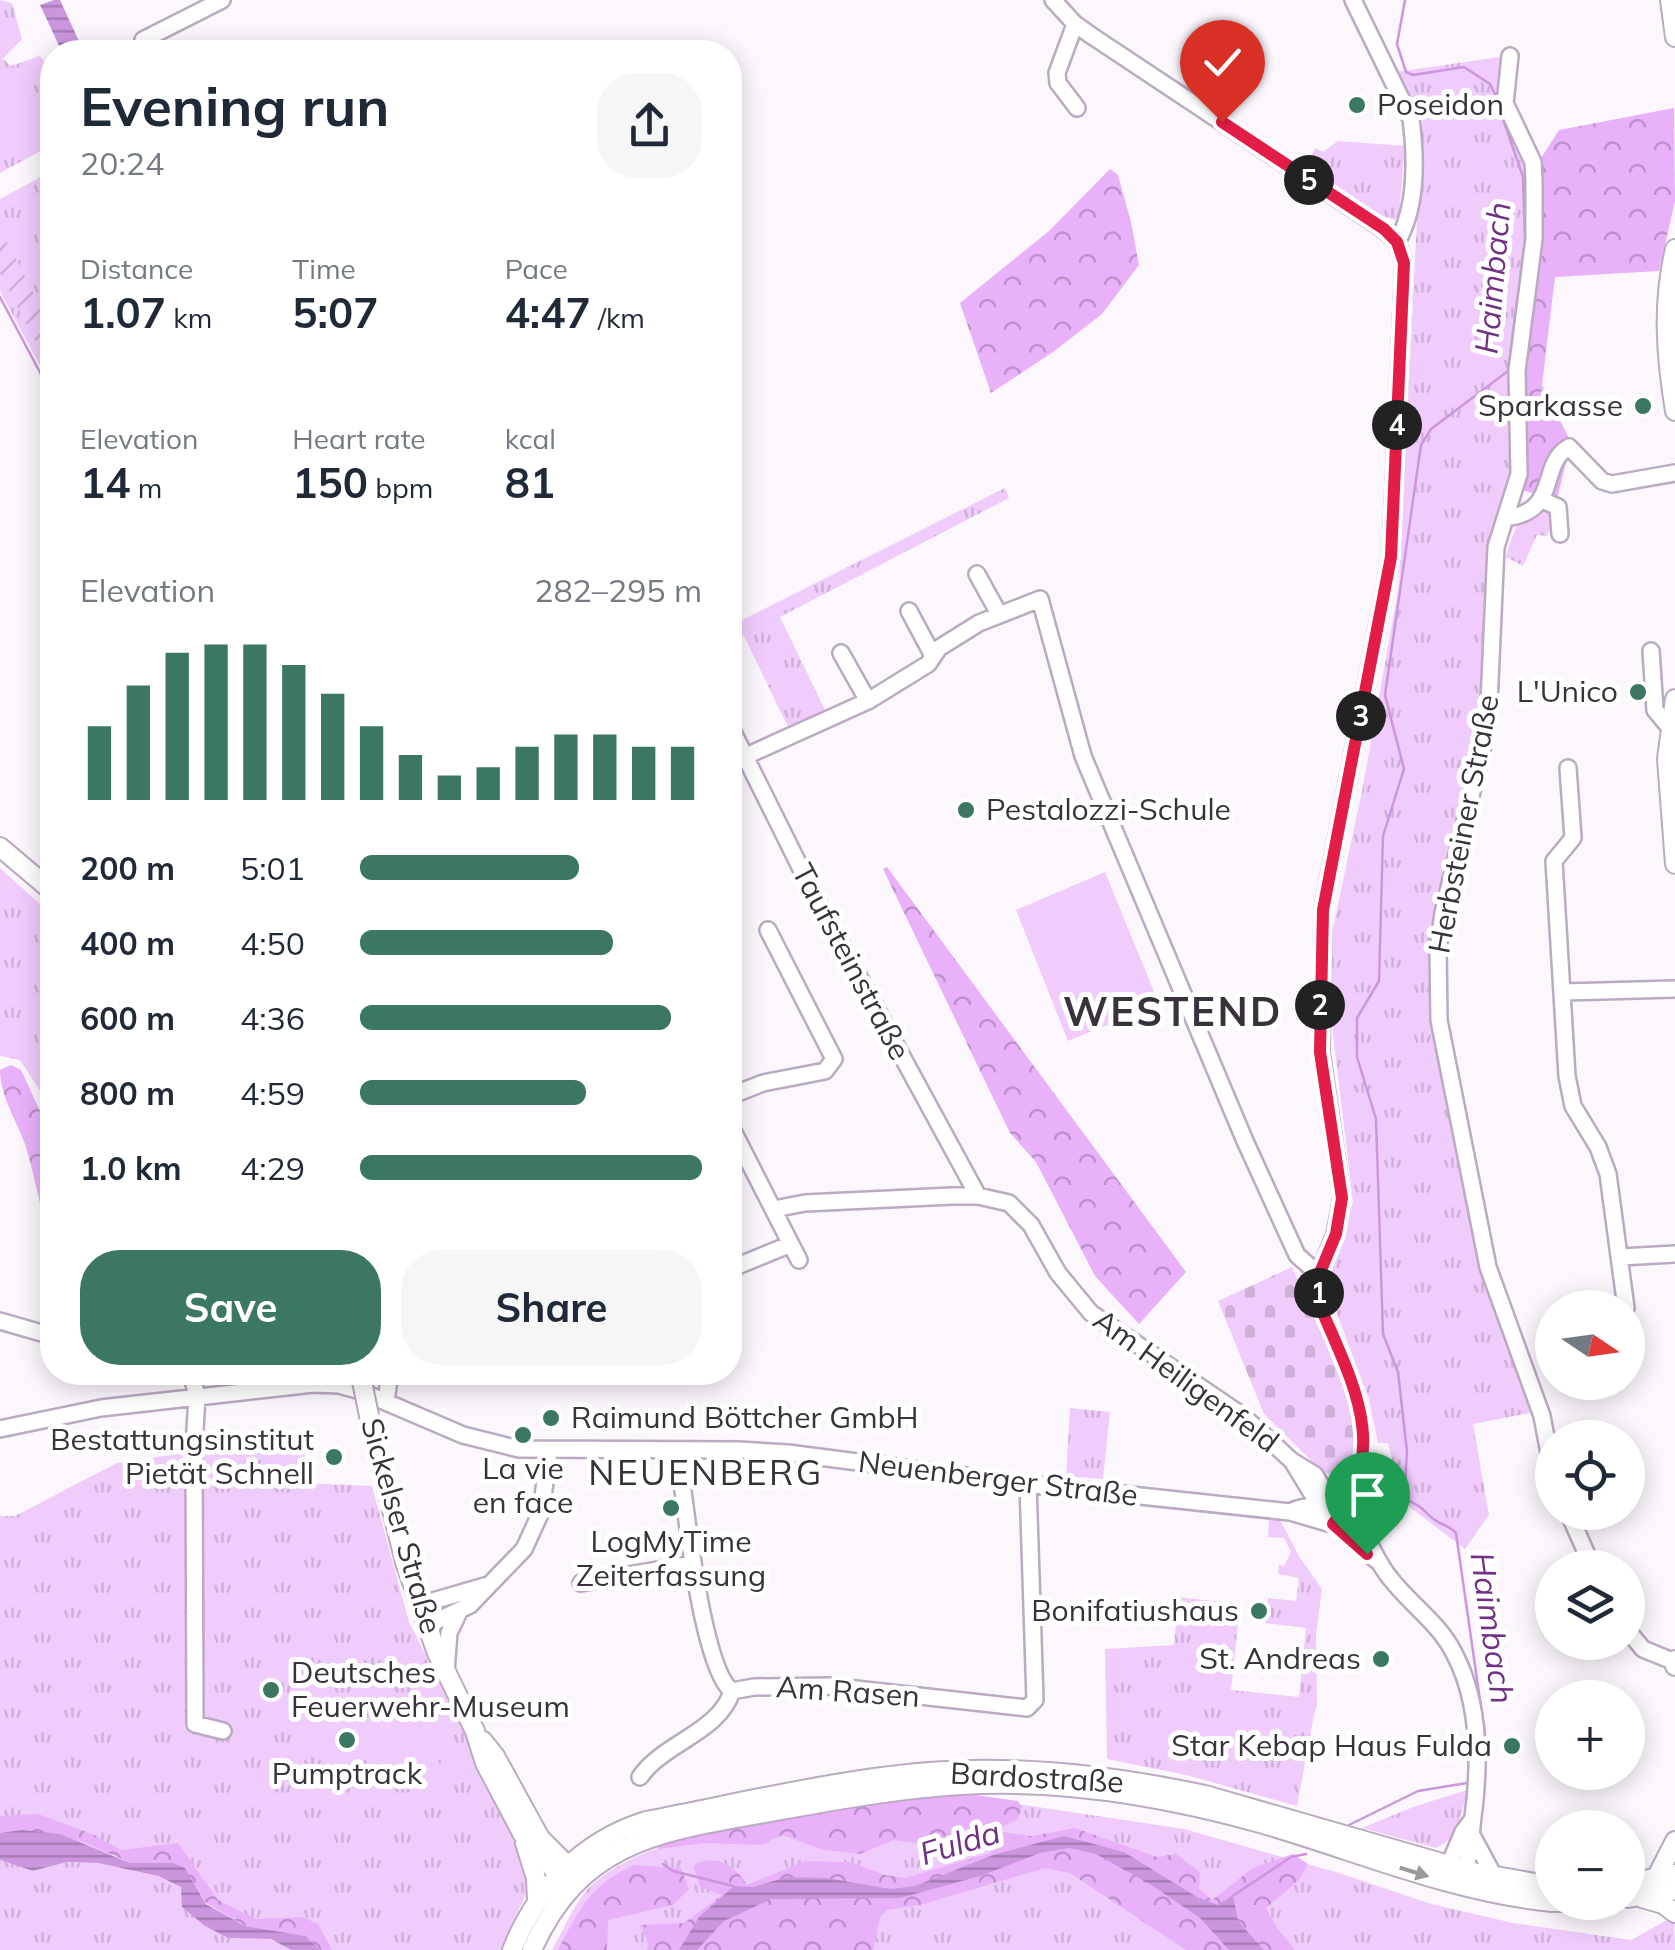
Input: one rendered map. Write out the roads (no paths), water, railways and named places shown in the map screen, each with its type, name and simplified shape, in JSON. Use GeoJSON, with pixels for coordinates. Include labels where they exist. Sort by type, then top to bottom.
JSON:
{"type":"FeatureCollection","features":[{"type":"Feature","properties":{"kind":"main road"},"geometry":{"type":"LineString","coordinates":[[1670,0],[1675,36]]}},
{"type":"Feature","properties":{"kind":"main road"},"geometry":{"type":"LineString","coordinates":[[1675,248],[1668,276],[1665,347],[1675,411]]}},
{"type":"Feature","properties":{"kind":"main road"},"geometry":{"type":"LineString","coordinates":[[1675,699],[1670,728],[1675,864]]}},
{"type":"Feature","properties":{"kind":"main road"},"geometry":{"type":"LineString","coordinates":[[0,846],[40,881]]}},
{"type":"Feature","properties":{"kind":"main road","name":"Sickelser Straße"},"geometry":{"type":"LineString","coordinates":[[363,1385],[392,1519],[426,1626],[485,1762],[522,1834],[569,1876]]}},
{"type":"Feature","properties":{"kind":"main road","name":"Sickelser Straße"},"geometry":{"type":"LineString","coordinates":[[475,1732],[495,1756],[540,1838],[569,1876]]}},
{"type":"Feature","properties":{"kind":"main road","name":"Bardostraße"},"geometry":{"type":"LineString","coordinates":[[512,1950],[536,1902],[569,1876],[617,1850],[684,1827],[870,1795],[962,1785],[1074,1787],[1153,1797],[1261,1824],[1325,1836],[1351,1836],[1535,1896]]}},
{"type":"Feature","properties":{"kind":"main road"},"geometry":{"type":"LineString","coordinates":[[522,1834],[536,1876],[536,1902]]}},
{"type":"Feature","properties":{"kind":"main road","name":"Bardostraße"},"geometry":{"type":"LineString","coordinates":[[1325,1836],[1374,1860],[1535,1884]]}},
{"type":"Feature","properties":{"kind":"main road"},"geometry":{"type":"LineString","coordinates":[[1656,1878],[1675,1842]]}},
{"type":"Feature","properties":{"kind":"main road"},"geometry":{"type":"LineString","coordinates":[[1645,1884],[1675,1874]]}},
{"type":"Feature","properties":{"kind":"main road","name":"Bardostraße"},"geometry":{"type":"LineString","coordinates":[[532,1950],[569,1876]]}},
{"type":"Feature","properties":{"kind":"main road"},"geometry":{"type":"LineString","coordinates":[[1645,1891],[1675,1890]]}},
{"type":"Feature","properties":{"kind":"main road"},"geometry":{"type":"LineString","coordinates":[[1645,1897],[1675,1913]]}},
{"type":"Feature","properties":{"kind":"street"},"geometry":{"type":"LineString","coordinates":[[142,40],[222,0]]}},
{"type":"Feature","properties":{"kind":"street"},"geometry":{"type":"LineString","coordinates":[[1053,0],[1075,24],[1384,229],[1397,242],[1404,263],[1391,557],[1323,910],[1320,1052],[1342,1198],[1336,1234],[1319,1275],[1320,1306],[1360,1404],[1364,1425],[1356,1489],[1329,1515]]}},
{"type":"Feature","properties":{"kind":"street"},"geometry":{"type":"LineString","coordinates":[[1353,0],[1411,119],[1414,141],[1410,201],[1406,225],[1397,242]]}},
{"type":"Feature","properties":{"kind":"street"},"geometry":{"type":"LineString","coordinates":[[1075,24],[1057,73],[1058,83],[1077,108]]}},
{"type":"Feature","properties":{"kind":"street","name":"Herbsteiner Straße"},"geometry":{"type":"LineString","coordinates":[[1510,56],[1505,103],[1532,162],[1534,180],[1534,239],[1517,371],[1519,474],[1496,547],[1488,725],[1440,931],[1439,1020],[1488,1267],[1543,1420]]}},
{"type":"Feature","properties":{"kind":"street"},"geometry":{"type":"LineString","coordinates":[[1505,518],[1520,516],[1542,500],[1555,460],[1568,447],[1602,481],[1612,484],[1675,473]]}},
{"type":"Feature","properties":{"kind":"street"},"geometry":{"type":"LineString","coordinates":[[1542,500],[1558,507],[1560,534]]}},
{"type":"Feature","properties":{"kind":"street"},"geometry":{"type":"LineString","coordinates":[[977,574],[999,614]]}},
{"type":"Feature","properties":{"kind":"street"},"geometry":{"type":"LineString","coordinates":[[746,756],[868,701],[928,664],[932,654],[999,614],[1040,600],[1083,756],[1297,1255],[1319,1275]]}},
{"type":"Feature","properties":{"kind":"street"},"geometry":{"type":"LineString","coordinates":[[908,610],[932,654]]}},
{"type":"Feature","properties":{"kind":"street"},"geometry":{"type":"LineString","coordinates":[[1651,651],[1655,710],[1670,728]]}},
{"type":"Feature","properties":{"kind":"street"},"geometry":{"type":"LineString","coordinates":[[841,653],[868,701]]}},
{"type":"Feature","properties":{"kind":"street","name":"Taufsteinstraße"},"geometry":{"type":"LineString","coordinates":[[742,748],[808,884],[978,1196]]}},
{"type":"Feature","properties":{"kind":"street"},"geometry":{"type":"LineString","coordinates":[[1568,768],[1573,838],[1554,862],[1567,1076],[1573,1106],[1598,1147],[1608,1174],[1624,1290]]}},
{"type":"Feature","properties":{"kind":"street"},"geometry":{"type":"LineString","coordinates":[[742,1091],[764,1082],[825,1071],[834,1059],[768,930]]}},
{"type":"Feature","properties":{"kind":"street"},"geometry":{"type":"LineString","coordinates":[[1564,992],[1675,989]]}},
{"type":"Feature","properties":{"kind":"street"},"geometry":{"type":"LineString","coordinates":[[742,1148],[800,1260]]}},
{"type":"Feature","properties":{"kind":"street","name":"Am Heiligenfeld"},"geometry":{"type":"LineString","coordinates":[[774,1209],[805,1203],[978,1196],[1009,1203],[1022,1212],[1058,1273],[1091,1313],[1242,1416],[1292,1461],[1329,1515],[1354,1520],[1369,1541],[1376,1560],[1448,1642],[1462,1670],[1472,1708],[1477,1790],[1472,1828]]}},
{"type":"Feature","properties":{"kind":"street"},"geometry":{"type":"LineString","coordinates":[[742,1264],[791,1244]]}},
{"type":"Feature","properties":{"kind":"street"},"geometry":{"type":"LineString","coordinates":[[1621,1257],[1675,1254]]}},
{"type":"Feature","properties":{"kind":"street"},"geometry":{"type":"LineString","coordinates":[[0,1321],[40,1333]]}},
{"type":"Feature","properties":{"kind":"street"},"geometry":{"type":"LineString","coordinates":[[194,1385],[195,1724],[222,1731]]}},
{"type":"Feature","properties":{"kind":"street","name":"Neuenberger Straße"},"geometry":{"type":"LineString","coordinates":[[0,1429],[88,1410],[304,1385]]}},
{"type":"Feature","properties":{"kind":"street","name":"Neuenberger Straße"},"geometry":{"type":"LineString","coordinates":[[322,1385],[350,1388],[463,1435],[519,1450],[794,1454],[1028,1484],[1329,1515]]}},
{"type":"Feature","properties":{"kind":"street"},"geometry":{"type":"LineString","coordinates":[[386,1402],[388,1385]]}},
{"type":"Feature","properties":{"kind":"street","name":"Am Rasen"},"geometry":{"type":"LineString","coordinates":[[678,1450],[693,1564],[717,1670],[724,1685],[732,1691],[828,1686],[1027,1708],[1034,1700],[1028,1484]]}},
{"type":"Feature","properties":{"kind":"street"},"geometry":{"type":"LineString","coordinates":[[426,1626],[476,1600],[516,1560],[535,1529],[546,1490],[549,1451]]}},
{"type":"Feature","properties":{"kind":"street"},"geometry":{"type":"LineString","coordinates":[[581,1583],[693,1564]]}},
{"type":"Feature","properties":{"kind":"street"},"geometry":{"type":"LineString","coordinates":[[419,1606],[488,1585]]}},
{"type":"Feature","properties":{"kind":"street"},"geometry":{"type":"LineString","coordinates":[[446,1673],[448,1633],[458,1612]]}},
{"type":"Feature","properties":{"kind":"street"},"geometry":{"type":"LineString","coordinates":[[1645,1648],[1675,1663]]}},
{"type":"Feature","properties":{"kind":"street"},"geometry":{"type":"LineString","coordinates":[[640,1777],[649,1764],[722,1711],[732,1691]]}},
{"type":"Feature","properties":{"kind":"street"},"geometry":{"type":"LineString","coordinates":[[1456,1873],[1463,1832],[1472,1828],[1494,1878]]}},
{"type":"Feature","properties":{"kind":"waterway","name":"Haimbach"},"geometry":{"type":"LineString","coordinates":[[1405,0],[1397,44],[1406,72],[1413,75],[1464,67],[1490,84],[1498,100]]}},
{"type":"Feature","properties":{"kind":"waterway","name":"Haimbach"},"geometry":{"type":"LineString","coordinates":[[1488,1756],[1456,1533],[1409,1501],[1405,1484],[1407,1452],[1398,1372],[1383,1334],[1376,1119],[1357,1057],[1357,1018],[1379,981],[1383,836],[1404,769],[1385,695],[1421,445],[1431,429],[1508,371],[1525,241],[1523,177],[1501,113]]}},
{"type":"Feature","properties":{"kind":"waterway"},"geometry":{"type":"LineString","coordinates":[[0,297],[40,372]]}},
{"type":"Feature","properties":{"kind":"waterway","name":"Haimbach"},"geometry":{"type":"LineString","coordinates":[[1349,1825],[1418,1791],[1467,1783]]}},
{"type":"Feature","properties":{"kind":"waterway","name":"Haimbach"},"geometry":{"type":"LineString","coordinates":[[1234,1895],[1291,1857],[1306,1854]]}},
{"type":"Feature","properties":{"kind":"waterway"},"geometry":{"type":"LineString","coordinates":[[663,1864],[673,1871],[733,1886]]}},
{"type":"Feature","properties":{"kind":"place","name":"Poseidon"},"geometry":{"type":"Point","coordinates":[1357,105]}},
{"type":"Feature","properties":{"kind":"place","name":"Sparkasse"},"geometry":{"type":"Point","coordinates":[1643,406]}},
{"type":"Feature","properties":{"kind":"place","name":"L'Unico"},"geometry":{"type":"Point","coordinates":[1638,692]}},
{"type":"Feature","properties":{"kind":"place","name":"Pestalozzi-Schule"},"geometry":{"type":"Point","coordinates":[966,810]}},
{"type":"Feature","properties":{"kind":"place","name":"Raimund Böttcher GmbH"},"geometry":{"type":"Point","coordinates":[551,1418]}},
{"type":"Feature","properties":{"kind":"place","name":"La vie en face"},"geometry":{"type":"Point","coordinates":[523,1435]}},
{"type":"Feature","properties":{"kind":"place","name":"Bestattungsinstitut Pietät Schnell"},"geometry":{"type":"Point","coordinates":[334,1457]}},
{"type":"Feature","properties":{"kind":"place","name":"LogMyTime Zeiterfassung"},"geometry":{"type":"Point","coordinates":[671,1508]}},
{"type":"Feature","properties":{"kind":"place","name":"Bonifatiushaus"},"geometry":{"type":"Point","coordinates":[1259,1611]}},
{"type":"Feature","properties":{"kind":"place","name":"St. Andreas"},"geometry":{"type":"Point","coordinates":[1381,1659]}},
{"type":"Feature","properties":{"kind":"place","name":"Deutsches Feuerwehr-Museum"},"geometry":{"type":"Point","coordinates":[271,1690]}},
{"type":"Feature","properties":{"kind":"place","name":"Pumptrack"},"geometry":{"type":"Point","coordinates":[347,1740]}},
{"type":"Feature","properties":{"kind":"place","name":"Star Kebap Haus Fulda"},"geometry":{"type":"Point","coordinates":[1512,1746]}},
{"type":"Feature","properties":{"kind":"district","name":"WESTEND"},"geometry":{"type":"Point","coordinates":[1173,1012]}},
{"type":"Feature","properties":{"kind":"district","name":"NEUENBERG"},"geometry":{"type":"Point","coordinates":[706,1473]}},
{"type":"Feature","properties":{"kind":"water label","name":"Fulda"},"geometry":{"type":"Point","coordinates":[960,1843]}}]}
